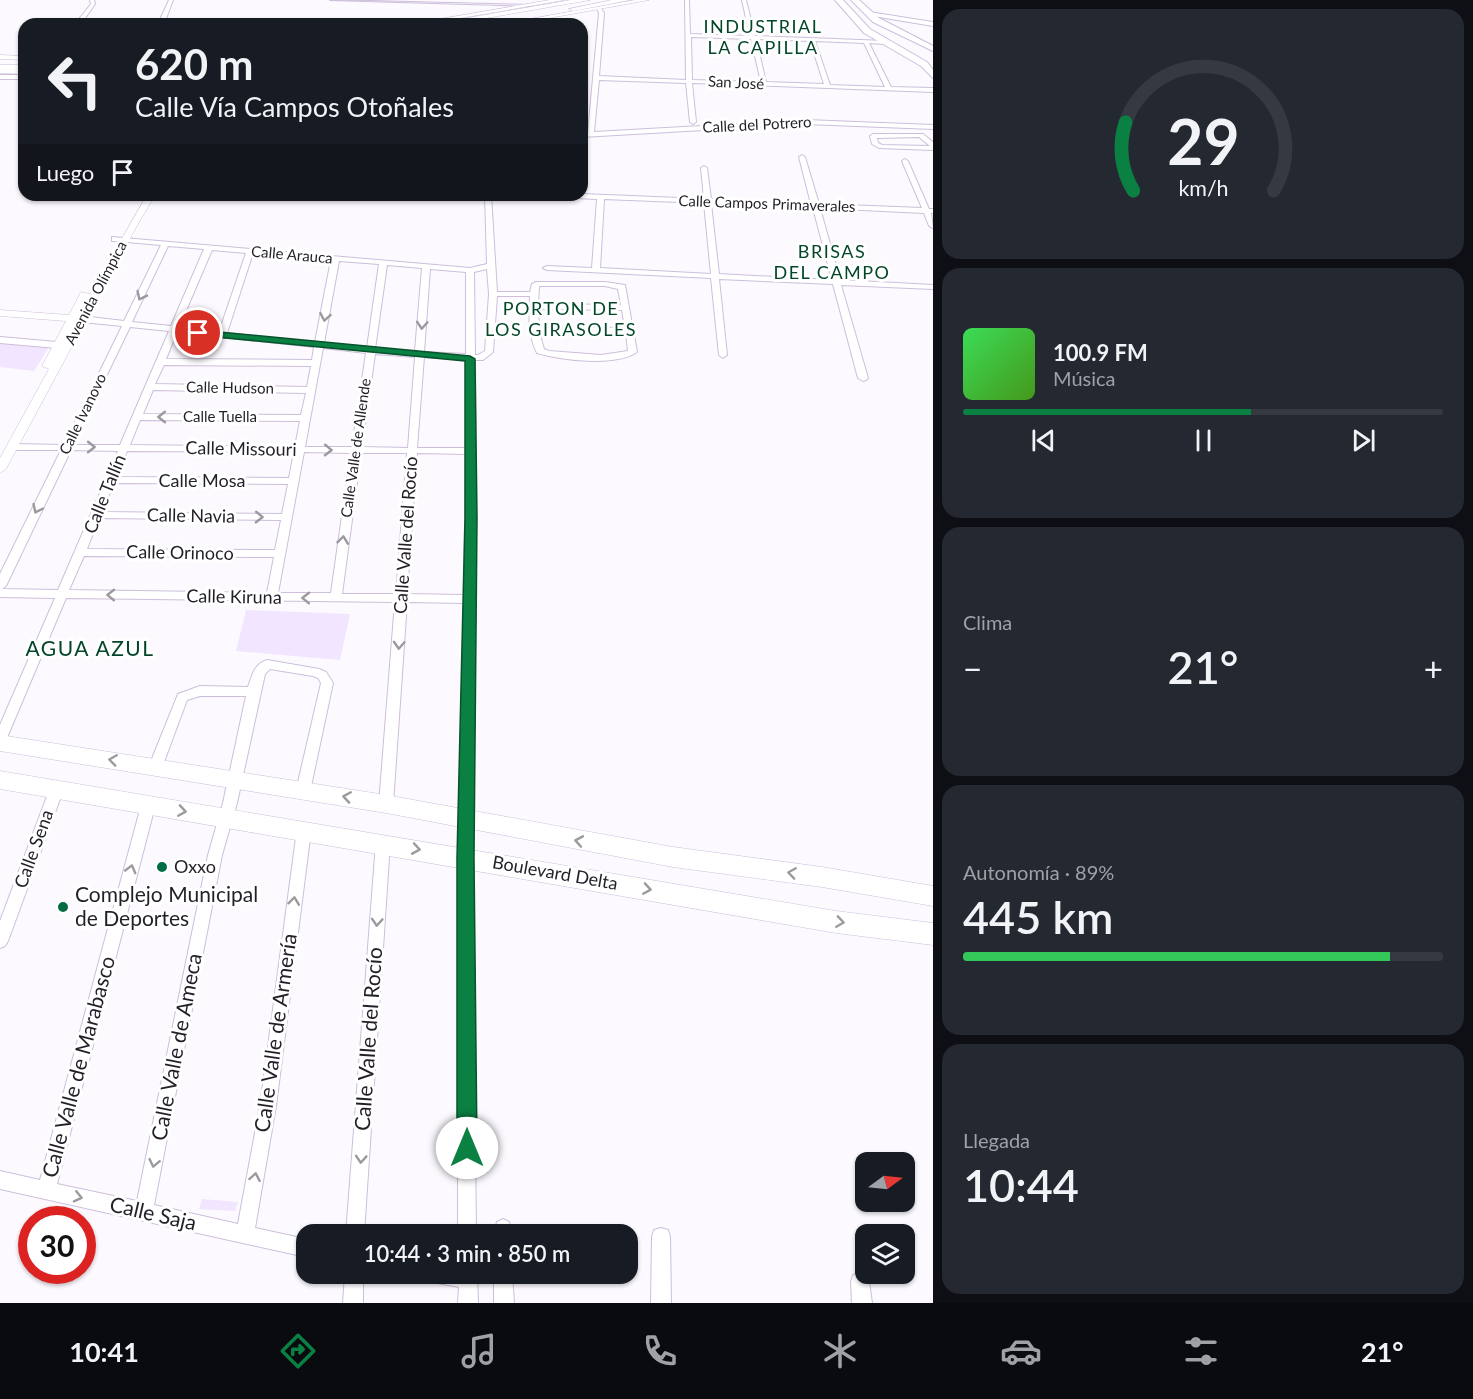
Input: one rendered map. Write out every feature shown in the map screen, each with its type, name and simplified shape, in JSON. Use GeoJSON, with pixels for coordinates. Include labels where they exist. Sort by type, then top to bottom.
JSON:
{"type":"FeatureCollection","features":[{"type":"Feature","properties":{"kind":"main road"},"geometry":{"type":"LineString","coordinates":[[549,6],[575,0]]}},
{"type":"Feature","properties":{"kind":"main road"},"geometry":{"type":"LineString","coordinates":[[473,18],[586,0]]}},
{"type":"Feature","properties":{"kind":"main road"},"geometry":{"type":"LineString","coordinates":[[517,18],[626,0]]}},
{"type":"Feature","properties":{"kind":"main road"},"geometry":{"type":"LineString","coordinates":[[570,9],[644,0]]}},
{"type":"Feature","properties":{"kind":"main road"},"geometry":{"type":"LineString","coordinates":[[839,0],[862,27],[924,64],[932,72]]}},
{"type":"Feature","properties":{"kind":"main road"},"geometry":{"type":"LineString","coordinates":[[855,0],[869,14],[901,25],[933,49]]}},
{"type":"Feature","properties":{"kind":"main road"},"geometry":{"type":"LineString","coordinates":[[0,59],[18,60]]}},
{"type":"Feature","properties":{"kind":"main road"},"geometry":{"type":"LineString","coordinates":[[0,69],[18,70]]}},
{"type":"Feature","properties":{"kind":"main road","name":"Boulevard Delta"},"geometry":{"type":"LineString","coordinates":[[0,742],[386,804],[673,857],[822,877],[933,896]]}},
{"type":"Feature","properties":{"kind":"main road","name":"Boulevard Delta"},"geometry":{"type":"LineString","coordinates":[[0,780],[383,843],[836,922],[933,934]]}},
{"type":"Feature","properties":{"kind":"street"},"geometry":{"type":"LineString","coordinates":[[82,18],[93,4],[92,0]]}},
{"type":"Feature","properties":{"kind":"street"},"geometry":{"type":"LineString","coordinates":[[164,18],[171,0]]}},
{"type":"Feature","properties":{"kind":"street"},"geometry":{"type":"LineString","coordinates":[[332,0],[531,5]]}},
{"type":"Feature","properties":{"kind":"street"},"geometry":{"type":"LineString","coordinates":[[451,18],[561,0]]}},
{"type":"Feature","properties":{"kind":"street"},"geometry":{"type":"LineString","coordinates":[[540,18],[644,0]]}},
{"type":"Feature","properties":{"kind":"street"},"geometry":{"type":"LineString","coordinates":[[687,0],[689,81],[693,122]]}},
{"type":"Feature","properties":{"kind":"street"},"geometry":{"type":"LineString","coordinates":[[744,0],[764,84]]}},
{"type":"Feature","properties":{"kind":"street"},"geometry":{"type":"LineString","coordinates":[[591,134],[602,14],[598,8]]}},
{"type":"Feature","properties":{"kind":"street"},"geometry":{"type":"LineString","coordinates":[[869,14],[901,25],[933,25]]}},
{"type":"Feature","properties":{"kind":"street"},"geometry":{"type":"LineString","coordinates":[[687,35],[884,42]]}},
{"type":"Feature","properties":{"kind":"street"},"geometry":{"type":"LineString","coordinates":[[812,40],[828,87]]}},
{"type":"Feature","properties":{"kind":"street"},"geometry":{"type":"LineString","coordinates":[[866,42],[889,89]]}},
{"type":"Feature","properties":{"kind":"street"},"geometry":{"type":"LineString","coordinates":[[0,77],[18,77]]}},
{"type":"Feature","properties":{"kind":"street","name":"San José"},"geometry":{"type":"LineString","coordinates":[[595,78],[933,90]]}},
{"type":"Feature","properties":{"kind":"street","name":"Calle del Potrero"},"geometry":{"type":"LineString","coordinates":[[588,134],[806,122],[933,127]]}},
{"type":"Feature","properties":{"kind":"street"},"geometry":{"type":"LineString","coordinates":[[891,126],[897,134]]}},
{"type":"Feature","properties":{"kind":"street"},"geometry":{"type":"LineString","coordinates":[[874,135],[922,135],[933,146],[884,147],[874,143],[874,135]]}},
{"type":"Feature","properties":{"kind":"street"},"geometry":{"type":"LineString","coordinates":[[802,157],[863,378]]}},
{"type":"Feature","properties":{"kind":"street"},"geometry":{"type":"LineString","coordinates":[[904,161],[930,211],[933,226]]}},
{"type":"Feature","properties":{"kind":"street"},"geometry":{"type":"LineString","coordinates":[[704,168],[723,355]]}},
{"type":"Feature","properties":{"kind":"street","name":"Calle Campos Primaverales"},"geometry":{"type":"LineString","coordinates":[[588,196],[930,211]]}},
{"type":"Feature","properties":{"kind":"street"},"geometry":{"type":"LineString","coordinates":[[596,270],[601,197]]}},
{"type":"Feature","properties":{"kind":"street","name":"Avenida Olímpica"},"geometry":{"type":"LineString","coordinates":[[0,469],[138,201]]}},
{"type":"Feature","properties":{"kind":"street","name":"Avenida Olímpica"},"geometry":{"type":"LineString","coordinates":[[120,239],[148,201]]}},
{"type":"Feature","properties":{"kind":"street"},"geometry":{"type":"LineString","coordinates":[[0,313],[128,324],[420,356],[470,359],[484,357],[489,352],[493,294],[488,201]]}},
{"type":"Feature","properties":{"kind":"street","name":"Calle Arauca"},"geometry":{"type":"LineString","coordinates":[[120,239],[470,270],[491,266]]}},
{"type":"Feature","properties":{"kind":"street","name":"Calle Ivanovo"},"geometry":{"type":"LineString","coordinates":[[0,586],[166,243]]}},
{"type":"Feature","properties":{"kind":"street","name":"Calle Tallín"},"geometry":{"type":"LineString","coordinates":[[0,742],[209,247]]}},
{"type":"Feature","properties":{"kind":"street"},"geometry":{"type":"LineString","coordinates":[[222,335],[250,252]]}},
{"type":"Feature","properties":{"kind":"street"},"geometry":{"type":"LineString","coordinates":[[272,597],[304,418],[336,259]]}},
{"type":"Feature","properties":{"kind":"street","name":"Calle Valle de Allende"},"geometry":{"type":"LineString","coordinates":[[336,598],[382,262]]}},
{"type":"Feature","properties":{"kind":"street","name":"Calle Valle del Rocío"},"geometry":{"type":"LineString","coordinates":[[386,804],[426,266]]}},
{"type":"Feature","properties":{"kind":"street"},"geometry":{"type":"LineString","coordinates":[[547,268],[933,287]]}},
{"type":"Feature","properties":{"kind":"street"},"geometry":{"type":"LineString","coordinates":[[467,1224],[465,858],[469,600],[470,270]]}},
{"type":"Feature","properties":{"kind":"street"},"geometry":{"type":"LineString","coordinates":[[534,285],[614,285],[625,290],[629,331],[634,349],[628,355],[574,356],[540,351],[535,339],[535,306],[532,294],[534,285]]}},
{"type":"Feature","properties":{"kind":"street"},"geometry":{"type":"LineString","coordinates":[[493,294],[532,294]]}},
{"type":"Feature","properties":{"kind":"street"},"geometry":{"type":"LineString","coordinates":[[535,306],[626,308]]}},
{"type":"Feature","properties":{"kind":"street","name":"Avenida Olímpica"},"geometry":{"type":"LineString","coordinates":[[41,392],[57,345],[76,319]]}},
{"type":"Feature","properties":{"kind":"street"},"geometry":{"type":"LineString","coordinates":[[536,329],[629,331]]}},
{"type":"Feature","properties":{"kind":"street"},"geometry":{"type":"LineString","coordinates":[[0,340],[57,345]]}},
{"type":"Feature","properties":{"kind":"street"},"geometry":{"type":"LineString","coordinates":[[161,362],[316,363]]}},
{"type":"Feature","properties":{"kind":"street","name":"Calle Hudson"},"geometry":{"type":"LineString","coordinates":[[150,387],[310,390]]}},
{"type":"Feature","properties":{"kind":"street","name":"Calle Tuella"},"geometry":{"type":"LineString","coordinates":[[137,417],[304,418]]}},
{"type":"Feature","properties":{"kind":"street","name":"Calle Missouri"},"geometry":{"type":"LineString","coordinates":[[12,447],[470,451]]}},
{"type":"Feature","properties":{"kind":"street","name":"Calle Mosa"},"geometry":{"type":"LineString","coordinates":[[110,480],[294,481]]}},
{"type":"Feature","properties":{"kind":"street","name":"Calle Navia"},"geometry":{"type":"LineString","coordinates":[[96,514],[286,517]]}},
{"type":"Feature","properties":{"kind":"street","name":"Calle Orinoco"},"geometry":{"type":"LineString","coordinates":[[81,552],[280,554]]}},
{"type":"Feature","properties":{"kind":"street","name":"Calle Kiruna"},"geometry":{"type":"LineString","coordinates":[[0,593],[469,600]]}},
{"type":"Feature","properties":{"kind":"street","name":"Calle Valle de Ameca"},"geometry":{"type":"LineString","coordinates":[[144,1212],[215,855],[253,692],[259,672],[267,664],[296,667],[322,675],[326,687],[303,791]]}},
{"type":"Feature","properties":{"kind":"street"},"geometry":{"type":"LineString","coordinates":[[156,766],[182,697],[192,693],[253,692]]}},
{"type":"Feature","properties":{"kind":"street","name":"Calle Sena"},"geometry":{"type":"LineString","coordinates":[[0,941],[56,791]]}},
{"type":"Feature","properties":{"kind":"street","name":"Calle Valle de Marabasco"},"geometry":{"type":"LineString","coordinates":[[46,1190],[148,806]]}},
{"type":"Feature","properties":{"kind":"street","name":"Calle Valle de Armería"},"geometry":{"type":"LineString","coordinates":[[245,1235],[268,1106],[304,830]]}},
{"type":"Feature","properties":{"kind":"street","name":"Calle Valle del Rocío"},"geometry":{"type":"LineString","coordinates":[[356,1224],[383,843]]}},
{"type":"Feature","properties":{"kind":"street","name":"Calle Saja"},"geometry":{"type":"LineString","coordinates":[[0,1179],[296,1246]]}},
{"type":"Feature","properties":{"kind":"street"},"geometry":{"type":"LineString","coordinates":[[661,1237],[661,1303]]}},
{"type":"Feature","properties":{"kind":"street"},"geometry":{"type":"LineString","coordinates":[[353,1303],[354,1284]]}},
{"type":"Feature","properties":{"kind":"street"},"geometry":{"type":"LineString","coordinates":[[468,1284],[468,1303]]}},
{"type":"Feature","properties":{"kind":"street"},"geometry":{"type":"LineString","coordinates":[[503,1284],[504,1303]]}},
{"type":"Feature","properties":{"kind":"street"},"geometry":{"type":"LineString","coordinates":[[860,1284],[862,1303]]}},
{"type":"Feature","properties":{"kind":"shaded area"},"geometry":{"type":"Polygon","coordinates":[[[0,343],[49,347],[34,371],[0,367],[0,343]]]}},
{"type":"Feature","properties":{"kind":"shaded area"},"geometry":{"type":"Polygon","coordinates":[[[246,610],[350,614],[340,660],[236,651],[246,610]]]}},
{"type":"Feature","properties":{"kind":"shaded area"},"geometry":{"type":"Polygon","coordinates":[[[202,1199],[238,1202],[235,1211],[199,1209],[202,1199]]]}},
{"type":"Feature","properties":{"kind":"place","name":"Oxxo"},"geometry":{"type":"Point","coordinates":[162,867]}},
{"type":"Feature","properties":{"kind":"place","name":"Complejo Municipal de Deportes"},"geometry":{"type":"Point","coordinates":[63,907]}},
{"type":"Feature","properties":{"kind":"district","name":"INDUSTRIAL LA CAPILLA"},"geometry":{"type":"Point","coordinates":[763,37]}},
{"type":"Feature","properties":{"kind":"district","name":"BRISAS DEL CAMPO"},"geometry":{"type":"Point","coordinates":[832,262]}},
{"type":"Feature","properties":{"kind":"district","name":"PORTON DE LOS GIRASOLES"},"geometry":{"type":"Point","coordinates":[561,319]}},
{"type":"Feature","properties":{"kind":"district","name":"AGUA AZUL"},"geometry":{"type":"Point","coordinates":[90,649]}},
{"type":"Feature","properties":{"kind":"route"},"geometry":{"type":"LineString","coordinates":[[198,333],[470,359],[470,646],[465,858],[467,1148]]}}]}
